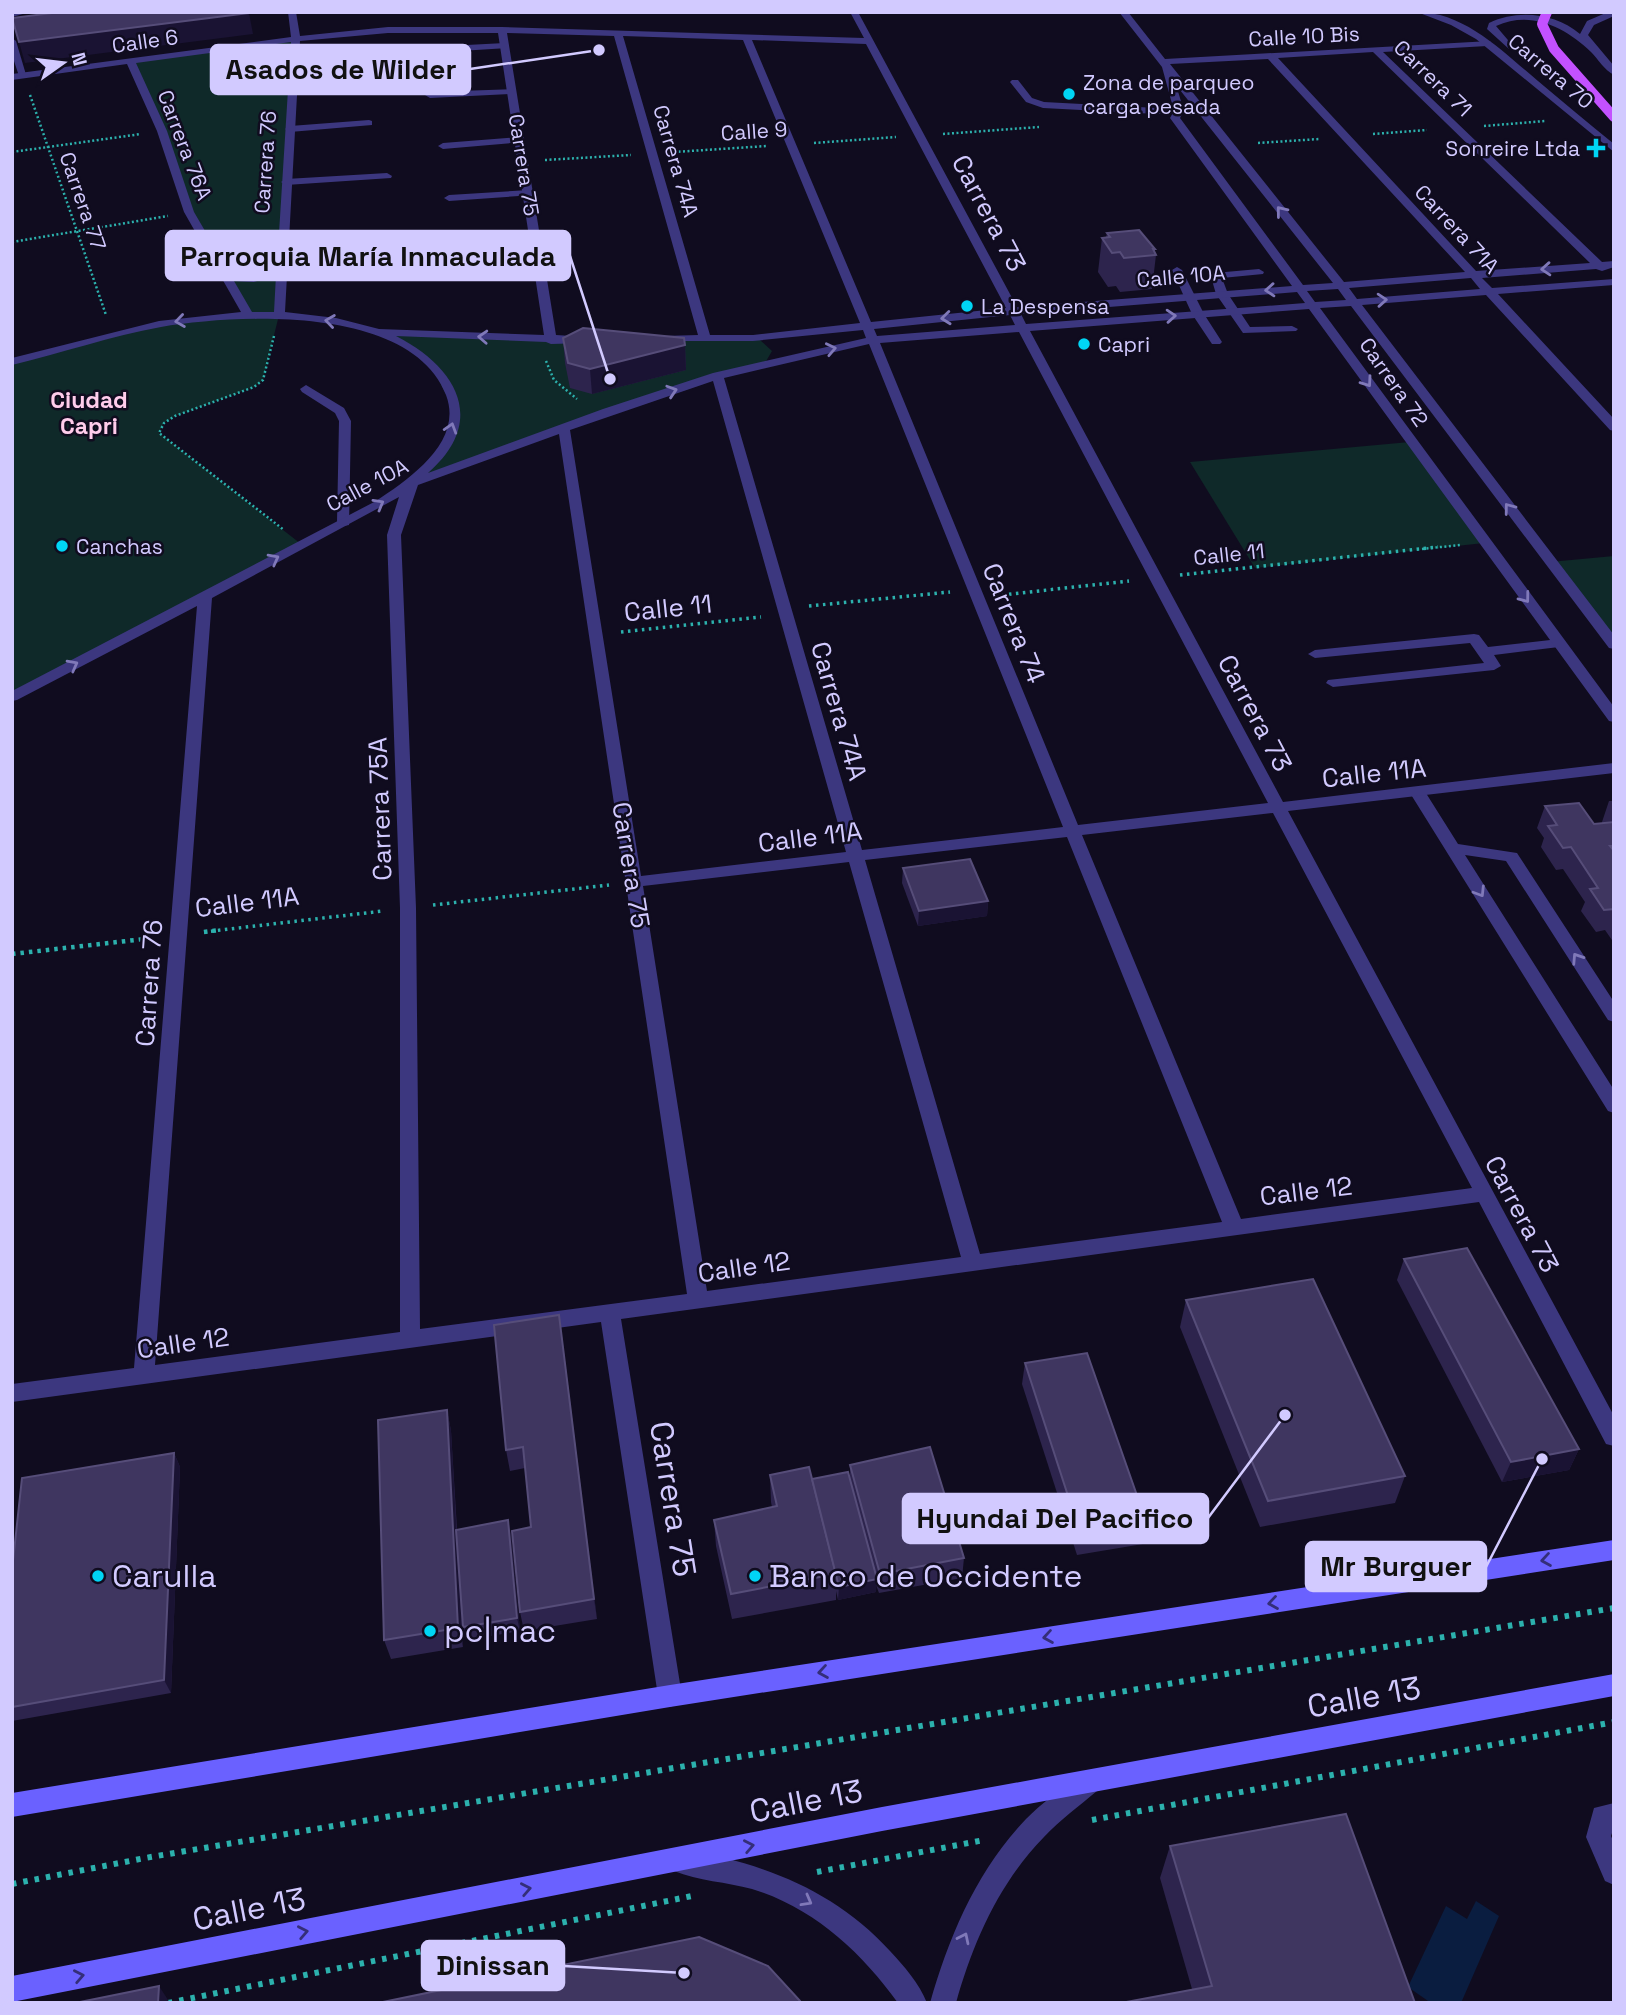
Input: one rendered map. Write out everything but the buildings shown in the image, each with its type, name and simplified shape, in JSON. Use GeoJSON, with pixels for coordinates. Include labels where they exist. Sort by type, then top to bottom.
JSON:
{"type":"FeatureCollection","features":[{"type":"Feature","properties":{"kind":"main road"},"geometry":{"type":"LineString","coordinates":[[1546,12],[1542,24],[1554,49],[1614,117]]}},
{"type":"Feature","properties":{"kind":"main road"},"geometry":{"type":"LineString","coordinates":[[12,1805],[670,1696],[1614,1550]]}},
{"type":"Feature","properties":{"kind":"main road","name":"Calle 13"},"geometry":{"type":"LineString","coordinates":[[12,1989],[882,1819],[1614,1685]]}},
{"type":"Feature","properties":{"kind":"street"},"geometry":{"type":"LineString","coordinates":[[12,14],[26,12]]}},
{"type":"Feature","properties":{"kind":"street","name":"Carrera 76"},"geometry":{"type":"LineString","coordinates":[[279,315],[296,38],[292,12]]}},
{"type":"Feature","properties":{"kind":"street","name":"Carrera 73"},"geometry":{"type":"LineString","coordinates":[[854,12],[1614,1437]]}},
{"type":"Feature","properties":{"kind":"street","name":"Carrera 72"},"geometry":{"type":"LineString","coordinates":[[1123,12],[1354,302],[1614,645]]}},
{"type":"Feature","properties":{"kind":"street","name":"Carrera 70"},"geometry":{"type":"LineString","coordinates":[[1422,12],[1463,27],[1487,43],[1614,149]]}},
{"type":"Feature","properties":{"kind":"street","name":"Carrera 70"},"geometry":{"type":"LineString","coordinates":[[1614,13],[1598,18],[1585,28],[1586,41],[1614,72]]}},
{"type":"Feature","properties":{"kind":"street"},"geometry":{"type":"LineString","coordinates":[[1516,52],[1495,35],[1491,29],[1492,24],[1510,18],[1553,22],[1564,26],[1592,48]]}},
{"type":"Feature","properties":{"kind":"street","name":"Calle 6"},"geometry":{"type":"LineString","coordinates":[[12,77],[296,38],[388,30],[502,30],[747,40],[870,41]]}},
{"type":"Feature","properties":{"kind":"street","name":"Carrera 75"},"geometry":{"type":"LineString","coordinates":[[502,30],[551,341]]}},
{"type":"Feature","properties":{"kind":"street","name":"Carrera 74A"},"geometry":{"type":"LineString","coordinates":[[618,34],[705,339]]}},
{"type":"Feature","properties":{"kind":"street","name":"Carrera 74"},"geometry":{"type":"LineString","coordinates":[[747,40],[1234,1227]]}},
{"type":"Feature","properties":{"kind":"street"},"geometry":{"type":"LineString","coordinates":[[12,41],[24,76]]}},
{"type":"Feature","properties":{"kind":"street","name":"Calle 10 Bis"},"geometry":{"type":"LineString","coordinates":[[1165,62],[1487,43]]}},
{"type":"Feature","properties":{"kind":"street"},"geometry":{"type":"LineString","coordinates":[[428,50],[505,46]]}},
{"type":"Feature","properties":{"kind":"street","name":"Carrera 71"},"geometry":{"type":"LineString","coordinates":[[1376,50],[1614,281]]}},
{"type":"Feature","properties":{"kind":"street","name":"Carrera 71A"},"geometry":{"type":"LineString","coordinates":[[1271,56],[1614,427]]}},
{"type":"Feature","properties":{"kind":"street","name":"Carrera 76A"},"geometry":{"type":"LineString","coordinates":[[130,61],[162,131],[189,212],[248,315]]}},
{"type":"Feature","properties":{"kind":"street","name":"Carrera 72"},"geometry":{"type":"LineString","coordinates":[[1165,62],[1179,111],[1175,118],[1614,718]]}},
{"type":"Feature","properties":{"kind":"street"},"geometry":{"type":"LineString","coordinates":[[293,82],[388,76]]}},
{"type":"Feature","properties":{"kind":"street"},"geometry":{"type":"LineString","coordinates":[[1015,82],[1029,100],[1043,105],[1201,110]]}},
{"type":"Feature","properties":{"kind":"street"},"geometry":{"type":"LineString","coordinates":[[1558,87],[1560,102]]}},
{"type":"Feature","properties":{"kind":"street"},"geometry":{"type":"LineString","coordinates":[[430,95],[512,91]]}},
{"type":"Feature","properties":{"kind":"street"},"geometry":{"type":"LineString","coordinates":[[290,129],[369,123]]}},
{"type":"Feature","properties":{"kind":"street"},"geometry":{"type":"LineString","coordinates":[[443,146],[520,140]]}},
{"type":"Feature","properties":{"kind":"street"},"geometry":{"type":"LineString","coordinates":[[286,182],[387,176]]}},
{"type":"Feature","properties":{"kind":"street"},"geometry":{"type":"LineString","coordinates":[[449,198],[528,193]]}},
{"type":"Feature","properties":{"kind":"street"},"geometry":{"type":"LineString","coordinates":[[282,244],[393,237]]}},
{"type":"Feature","properties":{"kind":"street"},"geometry":{"type":"LineString","coordinates":[[452,264],[538,256]]}},
{"type":"Feature","properties":{"kind":"street","name":"Calle 10A"},"geometry":{"type":"LineString","coordinates":[[12,697],[381,504],[412,482],[607,412],[717,376],[869,333],[1013,311],[1614,264]]}},
{"type":"Feature","properties":{"kind":"street"},"geometry":{"type":"LineString","coordinates":[[225,274],[235,280],[254,279],[271,275],[281,267]]}},
{"type":"Feature","properties":{"kind":"street"},"geometry":{"type":"LineString","coordinates":[[1177,270],[1198,314],[1216,342]]}},
{"type":"Feature","properties":{"kind":"street"},"geometry":{"type":"LineString","coordinates":[[1259,272],[1216,277],[1233,312],[1250,332],[1292,329]]}},
{"type":"Feature","properties":{"kind":"street","name":"Calle 10A"},"geometry":{"type":"LineString","coordinates":[[649,340],[1022,327],[1614,281]]}},
{"type":"Feature","properties":{"kind":"street"},"geometry":{"type":"LineString","coordinates":[[12,362],[159,324],[248,315],[279,315],[336,321],[379,332],[551,341],[593,340]]}},
{"type":"Feature","properties":{"kind":"street","name":"Carrera 75A"},"geometry":{"type":"LineString","coordinates":[[379,332],[406,344],[428,359],[444,375],[453,394],[456,414],[451,435],[438,457],[412,482],[394,535],[408,908],[410,1339]]}},
{"type":"Feature","properties":{"kind":"street"},"geometry":{"type":"LineString","coordinates":[[753,338],[771,347],[772,355],[765,363]]}},
{"type":"Feature","properties":{"kind":"street","name":"Carrera 74A"},"geometry":{"type":"LineString","coordinates":[[717,376],[972,1262]]}},
{"type":"Feature","properties":{"kind":"street"},"geometry":{"type":"LineString","coordinates":[[306,389],[340,411],[345,421],[344,522]]}},
{"type":"Feature","properties":{"kind":"street","name":"Carrera 75"},"geometry":{"type":"LineString","coordinates":[[564,429],[698,1300]]}},
{"type":"Feature","properties":{"kind":"street","name":"Carrera 76"},"geometry":{"type":"LineString","coordinates":[[144,1375],[205,596]]}},
{"type":"Feature","properties":{"kind":"street"},"geometry":{"type":"LineString","coordinates":[[1315,654],[1474,638],[1494,666],[1333,683]]}},
{"type":"Feature","properties":{"kind":"street"},"geometry":{"type":"LineString","coordinates":[[1484,652],[1559,643]]}},
{"type":"Feature","properties":{"kind":"street","name":"Calle 11A"},"geometry":{"type":"LineString","coordinates":[[634,882],[1418,793],[1614,768]]}},
{"type":"Feature","properties":{"kind":"street"},"geometry":{"type":"LineString","coordinates":[[1418,793],[1614,1106]]}},
{"type":"Feature","properties":{"kind":"street"},"geometry":{"type":"LineString","coordinates":[[1453,848],[1511,857],[1614,1016]]}},
{"type":"Feature","properties":{"kind":"street","name":"Calle 12"},"geometry":{"type":"LineString","coordinates":[[12,1393],[1484,1194]]}},
{"type":"Feature","properties":{"kind":"street","name":"Carrera 75"},"geometry":{"type":"LineString","coordinates":[[610,1312],[670,1696]]}},
{"type":"Feature","properties":{"kind":"street"},"geometry":{"type":"LineString","coordinates":[[943,2003],[956,1956],[988,1887],[1032,1831],[1088,1782]]}},
{"type":"Feature","properties":{"kind":"street"},"geometry":{"type":"LineString","coordinates":[[1614,1815],[1603,1816],[1598,1837],[1614,1872]]}},
{"type":"Feature","properties":{"kind":"street"},"geometry":{"type":"LineString","coordinates":[[673,1861],[722,1867],[771,1881],[835,1916],[891,1968],[914,2003]]}},
{"type":"Feature","properties":{"kind":"path","name":"Carrera 77"},"geometry":{"type":"LineString","coordinates":[[24,76],[113,336]]}},
{"type":"Feature","properties":{"kind":"path"},"geometry":{"type":"LineString","coordinates":[[1228,146],[1550,120]]}},
{"type":"Feature","properties":{"kind":"path"},"geometry":{"type":"LineString","coordinates":[[12,152],[162,131]]}},
{"type":"Feature","properties":{"kind":"path","name":"Calle 9"},"geometry":{"type":"LineString","coordinates":[[523,162],[987,131]]}},
{"type":"Feature","properties":{"kind":"path"},"geometry":{"type":"LineString","coordinates":[[12,242],[189,212]]}},
{"type":"Feature","properties":{"kind":"path"},"geometry":{"type":"LineString","coordinates":[[279,315],[263,380],[254,387],[176,416],[164,423],[159,433],[301,544]]}},
{"type":"Feature","properties":{"kind":"path"},"geometry":{"type":"LineString","coordinates":[[551,341],[546,360],[554,380],[575,398],[607,412]]}},
{"type":"Feature","properties":{"kind":"path","name":"Calle 11"},"geometry":{"type":"LineString","coordinates":[[595,635],[785,611],[1156,578],[1484,543]]}},
{"type":"Feature","properties":{"kind":"path","name":"Calle 11A"},"geometry":{"type":"LineString","coordinates":[[12,954],[634,882]]}},
{"type":"Feature","properties":{"kind":"path"},"geometry":{"type":"LineString","coordinates":[[12,1884],[145,1858],[1614,1608]]}},
{"type":"Feature","properties":{"kind":"path"},"geometry":{"type":"LineString","coordinates":[[1086,1821],[1614,1722]]}},
{"type":"Feature","properties":{"kind":"path"},"geometry":{"type":"LineString","coordinates":[[771,1881],[1032,1831]]}},
{"type":"Feature","properties":{"kind":"path"},"geometry":{"type":"LineString","coordinates":[[168,2003],[697,1895]]}},
{"type":"Feature","properties":{"kind":"green space"},"geometry":{"type":"Polygon","coordinates":[[[296,39],[279,315],[263,380],[254,387],[175,416],[164,423],[159,433],[301,544],[12,697],[12,362],[159,324],[247,315],[189,212],[130,61],[296,39]]]}},
{"type":"Feature","properties":{"kind":"green space"},"geometry":{"type":"Polygon","coordinates":[[[379,332],[760,340],[772,351],[765,363],[412,483],[438,457],[456,414],[428,359],[379,332]]]}},
{"type":"Feature","properties":{"kind":"green space"},"geometry":{"type":"Polygon","coordinates":[[[1410,442],[1484,543],[1255,568],[1190,462],[1410,442]]]}},
{"type":"Feature","properties":{"kind":"green space"},"geometry":{"type":"Polygon","coordinates":[[[1614,556],[1614,645],[1550,562],[1614,556]]]}},
{"type":"Feature","properties":{"kind":"water"},"geometry":{"type":"Polygon","coordinates":[[[1476,1901],[1499,1916],[1461,2003],[1431,2003],[1408,1987],[1446,1906],[1467,1919],[1476,1901]]]}},
{"type":"Feature","properties":{"kind":"place","name":"Asados de Wilder"},"geometry":{"type":"Point","coordinates":[599,50]}},
{"type":"Feature","properties":{"kind":"place","name":"Zona de parqueo carga pesada"},"geometry":{"type":"Point","coordinates":[1069,94]}},
{"type":"Feature","properties":{"kind":"place","name":"Sonreire Ltda"},"geometry":{"type":"Point","coordinates":[1596,148]}},
{"type":"Feature","properties":{"kind":"place","name":"La Despensa"},"geometry":{"type":"Point","coordinates":[967,306]}},
{"type":"Feature","properties":{"kind":"place","name":"Capri"},"geometry":{"type":"Point","coordinates":[1084,344]}},
{"type":"Feature","properties":{"kind":"place","name":"Parroquia María Inmaculada"},"geometry":{"type":"Point","coordinates":[610,379]}},
{"type":"Feature","properties":{"kind":"place","name":"Canchas"},"geometry":{"type":"Point","coordinates":[62,546]}},
{"type":"Feature","properties":{"kind":"place","name":"Hyundai Del Pacifico"},"geometry":{"type":"Point","coordinates":[1285,1415]}},
{"type":"Feature","properties":{"kind":"place","name":"Mr Burguer"},"geometry":{"type":"Point","coordinates":[1542,1459]}},
{"type":"Feature","properties":{"kind":"place","name":"Carulla"},"geometry":{"type":"Point","coordinates":[98,1576]}},
{"type":"Feature","properties":{"kind":"place","name":"Banco de Occidente"},"geometry":{"type":"Point","coordinates":[755,1576]}},
{"type":"Feature","properties":{"kind":"place","name":"pc|mac"},"geometry":{"type":"Point","coordinates":[430,1631]}},
{"type":"Feature","properties":{"kind":"place","name":"Dinissan"},"geometry":{"type":"Point","coordinates":[684,1973]}},
{"type":"Feature","properties":{"kind":"district","name":"Ciudad Capri"},"geometry":{"type":"Point","coordinates":[89,413]}}]}
